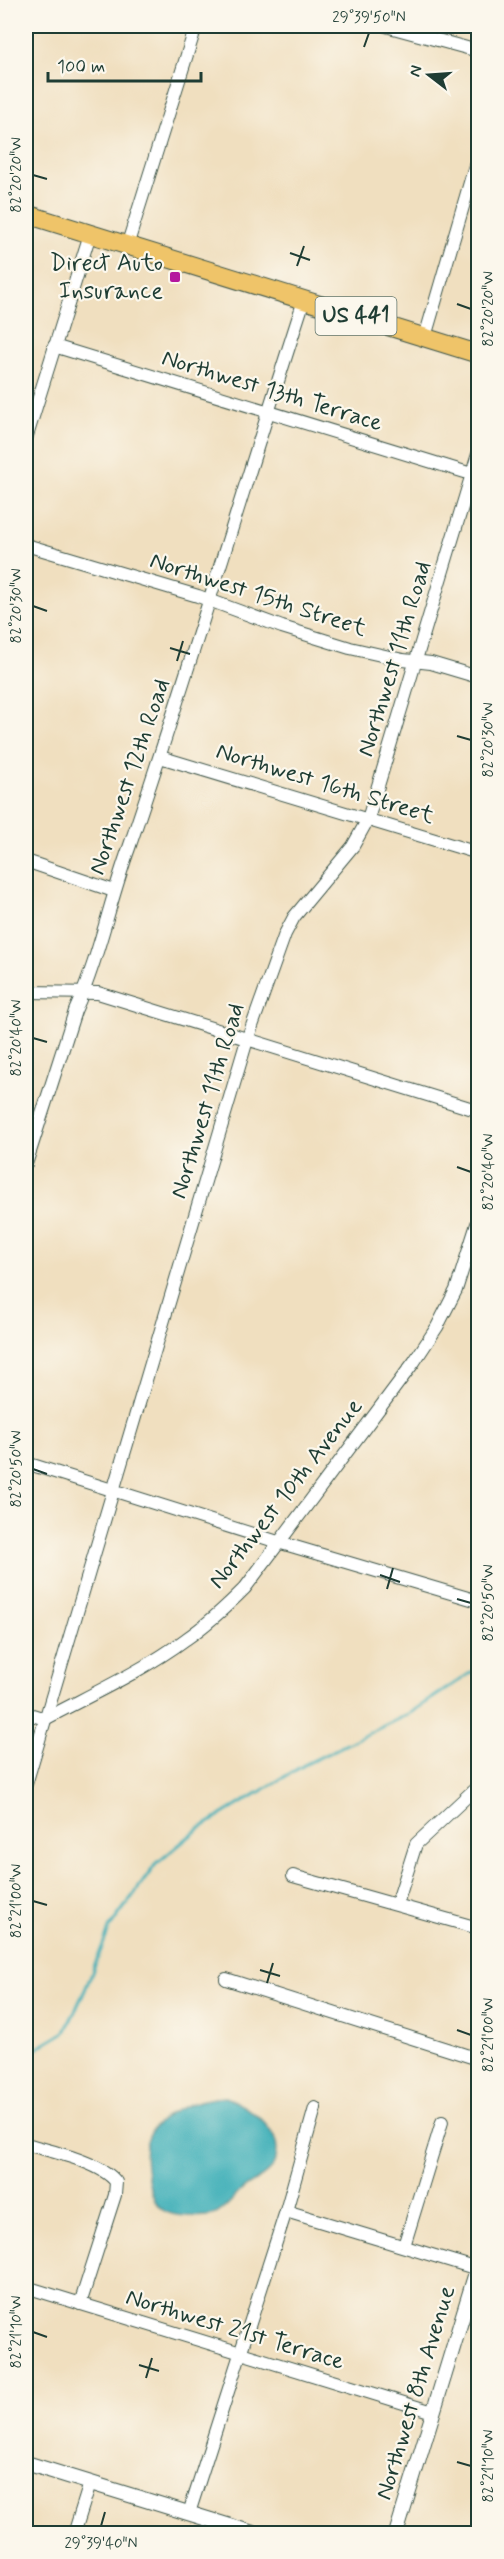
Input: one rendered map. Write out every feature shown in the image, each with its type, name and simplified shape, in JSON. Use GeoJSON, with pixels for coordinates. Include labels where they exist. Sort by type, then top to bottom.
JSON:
{"type":"FeatureCollection","features":[{"type":"Feature","properties":{"kind":"main road","name":"US 441"},"geometry":{"type":"LineString","coordinates":[[26,214],[478,354]]}},
{"type":"Feature","properties":{"kind":"street"},"geometry":{"type":"LineString","coordinates":[[127,246],[196,26]]}},
{"type":"Feature","properties":{"kind":"street"},"geometry":{"type":"LineString","coordinates":[[386,26],[478,51]]}},
{"type":"Feature","properties":{"kind":"street"},"geometry":{"type":"LineString","coordinates":[[424,337],[478,154]]}},
{"type":"Feature","properties":{"kind":"street"},"geometry":{"type":"LineString","coordinates":[[26,439],[90,234]]}},
{"type":"Feature","properties":{"kind":"street","name":"Northwest 12th Road"},"geometry":{"type":"LineString","coordinates":[[26,1164],[160,757],[304,300]]}},
{"type":"Feature","properties":{"kind":"street","name":"Northwest 13th Terrace"},"geometry":{"type":"LineString","coordinates":[[54,346],[475,475]]}},
{"type":"Feature","properties":{"kind":"street","name":"Northwest 11th Road"},"geometry":{"type":"LineString","coordinates":[[26,1784],[247,1040],[285,934],[294,916],[353,846],[368,819],[475,475],[478,454]]}},
{"type":"Feature","properties":{"kind":"street","name":"Northwest 15th Street"},"geometry":{"type":"LineString","coordinates":[[26,545],[209,601],[350,648],[417,661],[478,677]]}},
{"type":"Feature","properties":{"kind":"street","name":"Northwest 16th Street"},"geometry":{"type":"LineString","coordinates":[[160,757],[478,853]]}},
{"type":"Feature","properties":{"kind":"street"},"geometry":{"type":"LineString","coordinates":[[26,861],[114,891]]}},
{"type":"Feature","properties":{"kind":"street"},"geometry":{"type":"LineString","coordinates":[[26,992],[98,993],[476,1110]]}},
{"type":"Feature","properties":{"kind":"street","name":"Northwest 10th Avenue"},"geometry":{"type":"LineString","coordinates":[[45,1719],[184,1641],[214,1618],[245,1588],[414,1362],[437,1327],[456,1290],[478,1221]]}},
{"type":"Feature","properties":{"kind":"street"},"geometry":{"type":"LineString","coordinates":[[26,1463],[278,1542],[478,1601]]}},
{"type":"Feature","properties":{"kind":"street"},"geometry":{"type":"LineString","coordinates":[[26,1713],[45,1719]]}},
{"type":"Feature","properties":{"kind":"street"},"geometry":{"type":"LineString","coordinates":[[398,1904],[416,1844],[476,1788],[478,1789]]}},
{"type":"Feature","properties":{"kind":"street"},"geometry":{"type":"LineString","coordinates":[[293,1876],[478,1928]]}},
{"type":"Feature","properties":{"kind":"street"},"geometry":{"type":"LineString","coordinates":[[226,1979],[478,2059]]}},
{"type":"Feature","properties":{"kind":"street"},"geometry":{"type":"LineString","coordinates":[[189,2513],[286,2211],[315,2108]]}},
{"type":"Feature","properties":{"kind":"street"},"geometry":{"type":"LineString","coordinates":[[404,2246],[442,2122]]}},
{"type":"Feature","properties":{"kind":"street"},"geometry":{"type":"LineString","coordinates":[[26,2144],[86,2163],[111,2175],[116,2182],[115,2195],[80,2304]]}},
{"type":"Feature","properties":{"kind":"street"},"geometry":{"type":"LineString","coordinates":[[286,2211],[478,2268]]}},
{"type":"Feature","properties":{"kind":"street","name":"Northwest 8th Avenue"},"geometry":{"type":"LineString","coordinates":[[396,2534],[478,2268]]}},
{"type":"Feature","properties":{"kind":"street","name":"Northwest 21st Terrace"},"geometry":{"type":"LineString","coordinates":[[26,2287],[433,2412]]}},
{"type":"Feature","properties":{"kind":"street"},"geometry":{"type":"LineString","coordinates":[[26,2463],[256,2534]]}},
{"type":"Feature","properties":{"kind":"street"},"geometry":{"type":"LineString","coordinates":[[74,2534],[90,2483]]}},
{"type":"Feature","properties":{"kind":"water"},"geometry":{"type":"Polygon","coordinates":[[[225,2097],[254,2114],[271,2131],[277,2152],[272,2167],[216,2214],[189,2216],[167,2212],[158,2206],[147,2173],[145,2150],[152,2130],[168,2115],[186,2106],[202,2100],[225,2097]]]}},
{"type":"Feature","properties":{"kind":"waterway"},"geometry":{"type":"LineString","coordinates":[[26,2055],[65,2032],[85,1990],[110,1927],[156,1864],[197,1830],[304,1765],[410,1713],[478,1668]]}},
{"type":"Feature","properties":{"kind":"place","name":"Direct Auto Insurance"},"geometry":{"type":"Point","coordinates":[175,277]}}]}
